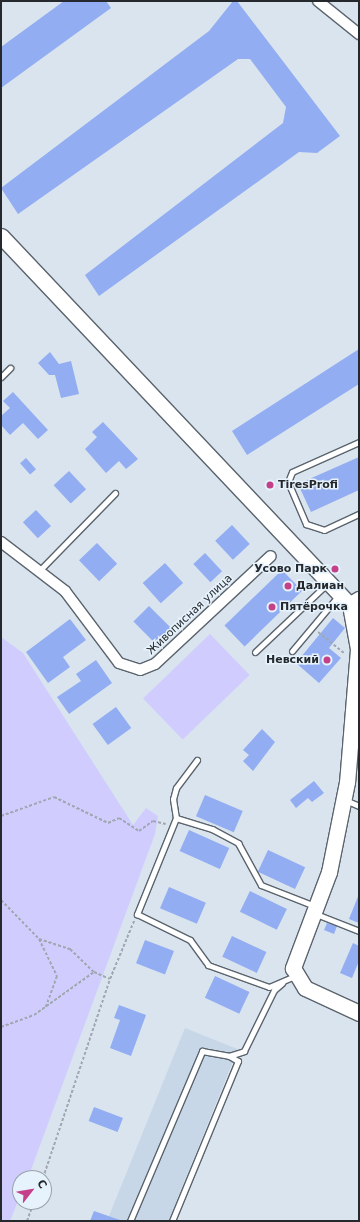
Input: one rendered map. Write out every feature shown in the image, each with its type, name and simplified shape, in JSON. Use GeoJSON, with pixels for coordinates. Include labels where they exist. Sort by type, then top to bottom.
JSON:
{"type":"FeatureCollection","features":[{"type":"Feature","properties":{"kind":"street"},"geometry":{"type":"LineString","coordinates":[[318,1],[359,34]]}},
{"type":"Feature","properties":{"kind":"street"},"geometry":{"type":"LineString","coordinates":[[1,236],[330,581],[349,598],[354,616],[358,649],[344,800],[329,872],[294,961],[290,979],[312,993],[359,1013]]}},
{"type":"Feature","properties":{"kind":"street","name":"Живописная улица"},"geometry":{"type":"LineString","coordinates":[[1,542],[65,591],[119,663],[140,670],[155,664],[271,556]]}},
{"type":"Feature","properties":{"kind":"lane"},"geometry":{"type":"LineString","coordinates":[[1,377],[10,368]]}},
{"type":"Feature","properties":{"kind":"lane"},"geometry":{"type":"LineString","coordinates":[[359,442],[292,472],[288,482],[306,524],[324,530],[359,514]]}},
{"type":"Feature","properties":{"kind":"lane"},"geometry":{"type":"LineString","coordinates":[[39,571],[114,493]]}},
{"type":"Feature","properties":{"kind":"lane"},"geometry":{"type":"LineString","coordinates":[[255,652],[330,581]]}},
{"type":"Feature","properties":{"kind":"lane"},"geometry":{"type":"LineString","coordinates":[[292,651],[349,598]]}},
{"type":"Feature","properties":{"kind":"lane"},"geometry":{"type":"LineString","coordinates":[[197,760],[176,788],[173,799],[176,818],[137,914],[190,940],[208,965],[269,987],[290,979]]}},
{"type":"Feature","properties":{"kind":"lane"},"geometry":{"type":"LineString","coordinates":[[344,800],[359,806]]}},
{"type":"Feature","properties":{"kind":"lane"},"geometry":{"type":"LineString","coordinates":[[176,818],[212,829],[238,843],[261,885],[359,931]]}},
{"type":"Feature","properties":{"kind":"lane"},"geometry":{"type":"LineString","coordinates":[[229,1056],[244,1051],[274,990],[290,979]]}},
{"type":"Feature","properties":{"kind":"lane"},"geometry":{"type":"LineString","coordinates":[[130,1221],[202,1051],[229,1056],[238,1061],[172,1221]]}},
{"type":"Feature","properties":{"kind":"path"},"geometry":{"type":"LineString","coordinates":[[1,816],[54,797],[108,823],[119,818],[139,831],[154,821],[172,827]]}},
{"type":"Feature","properties":{"kind":"path"},"geometry":{"type":"LineString","coordinates":[[1,900],[39,939],[57,976],[46,1008]]}},
{"type":"Feature","properties":{"kind":"path"},"geometry":{"type":"LineString","coordinates":[[46,1170],[110,979],[137,914]]}},
{"type":"Feature","properties":{"kind":"path"},"geometry":{"type":"LineString","coordinates":[[39,939],[70,949],[94,972],[110,979]]}},
{"type":"Feature","properties":{"kind":"path"},"geometry":{"type":"LineString","coordinates":[[1,1027],[46,1008],[94,972]]}},
{"type":"Feature","properties":{"kind":"path"},"geometry":{"type":"LineString","coordinates":[[27,1221],[31,1210]]}},
{"type":"Feature","properties":{"kind":"shaded area"},"geometry":{"type":"Polygon","coordinates":[[[210,634],[250,675],[183,740],[143,699],[210,634]]]}},
{"type":"Feature","properties":{"kind":"shaded area"},"geometry":{"type":"Polygon","coordinates":[[[1,637],[23,653],[133,825],[146,808],[158,816],[155,834],[31,1170],[12,1170],[12,1210],[14,1210],[10,1221],[1,1221],[1,637]]]}},
{"type":"Feature","properties":{"kind":"shaded area"},"geometry":{"type":"Polygon","coordinates":[[[185,1028],[238,1049],[168,1221],[107,1221],[185,1028]]]}},
{"type":"Feature","properties":{"kind":"building"},"geometry":{"type":"Polygon","coordinates":[[[64,1],[106,1],[111,8],[1,88],[1,47],[64,1]]]}},
{"type":"Feature","properties":{"kind":"building"},"geometry":{"type":"Polygon","coordinates":[[[233,1],[237,1],[340,136],[317,153],[299,152],[99,296],[85,275],[283,123],[286,107],[250,59],[238,59],[18,214],[1,188],[209,31],[233,1]]]}},
{"type":"Feature","properties":{"kind":"building"},"geometry":{"type":"Polygon","coordinates":[[[359,349],[359,384],[247,455],[232,431],[359,349]]]}},
{"type":"Feature","properties":{"kind":"building"},"geometry":{"type":"Polygon","coordinates":[[[50,352],[59,364],[71,361],[79,394],[61,398],[55,375],[49,375],[38,363],[50,352]]]}},
{"type":"Feature","properties":{"kind":"building"},"geometry":{"type":"Polygon","coordinates":[[[13,392],[48,430],[38,439],[23,423],[10,435],[1,425],[1,416],[10,408],[3,401],[13,392]]]}},
{"type":"Feature","properties":{"kind":"building"},"geometry":{"type":"Polygon","coordinates":[[[103,422],[138,459],[126,469],[119,461],[106,473],[85,449],[97,437],[92,432],[103,422]]]}},
{"type":"Feature","properties":{"kind":"building"},"geometry":{"type":"Polygon","coordinates":[[[359,457],[359,490],[311,512],[298,484],[359,457]]]}},
{"type":"Feature","properties":{"kind":"building"},"geometry":{"type":"Polygon","coordinates":[[[26,458],[36,469],[30,475],[20,463],[26,458]]]}},
{"type":"Feature","properties":{"kind":"building"},"geometry":{"type":"Polygon","coordinates":[[[69,471],[86,489],[71,504],[54,485],[69,471]]]}},
{"type":"Feature","properties":{"kind":"building"},"geometry":{"type":"Polygon","coordinates":[[[36,510],[51,526],[38,538],[23,522],[36,510]]]}},
{"type":"Feature","properties":{"kind":"building"},"geometry":{"type":"Polygon","coordinates":[[[232,525],[250,544],[233,560],[215,541],[232,525]]]}},
{"type":"Feature","properties":{"kind":"building"},"geometry":{"type":"Polygon","coordinates":[[[97,543],[117,564],[99,581],[79,560],[97,543]]]}},
{"type":"Feature","properties":{"kind":"building"},"geometry":{"type":"Polygon","coordinates":[[[205,553],[222,571],[210,582],[193,564],[205,553]]]}},
{"type":"Feature","properties":{"kind":"building"},"geometry":{"type":"Polygon","coordinates":[[[165,563],[183,583],[161,603],[143,583],[165,563]]]}},
{"type":"Feature","properties":{"kind":"building"},"geometry":{"type":"Polygon","coordinates":[[[282,570],[302,591],[245,646],[224,626],[282,570]]]}},
{"type":"Feature","properties":{"kind":"building"},"geometry":{"type":"Polygon","coordinates":[[[149,606],[172,629],[157,645],[133,622],[149,606]]]}},
{"type":"Feature","properties":{"kind":"building"},"geometry":{"type":"Polygon","coordinates":[[[333,618],[345,628],[329,648],[341,658],[319,683],[296,663],[333,618]]]}},
{"type":"Feature","properties":{"kind":"building"},"geometry":{"type":"Polygon","coordinates":[[[70,619],[86,640],[63,657],[70,667],[48,683],[26,652],[70,619]]]}},
{"type":"Feature","properties":{"kind":"building"},"geometry":{"type":"Polygon","coordinates":[[[96,660],[112,683],[69,714],[57,697],[81,681],[76,674],[96,660]]]}},
{"type":"Feature","properties":{"kind":"building"},"geometry":{"type":"Polygon","coordinates":[[[116,707],[131,728],[108,745],[93,724],[116,707]]]}},
{"type":"Feature","properties":{"kind":"building"},"geometry":{"type":"Polygon","coordinates":[[[262,729],[275,742],[253,771],[243,761],[249,755],[243,750],[262,729]]]}},
{"type":"Feature","properties":{"kind":"building"},"geometry":{"type":"Polygon","coordinates":[[[314,781],[324,793],[312,802],[308,798],[296,808],[290,800],[314,781]]]}},
{"type":"Feature","properties":{"kind":"building"},"geometry":{"type":"Polygon","coordinates":[[[205,795],[243,811],[234,832],[196,816],[205,795]]]}},
{"type":"Feature","properties":{"kind":"building"},"geometry":{"type":"Polygon","coordinates":[[[189,830],[229,848],[220,869],[180,851],[189,830]]]}},
{"type":"Feature","properties":{"kind":"building"},"geometry":{"type":"Polygon","coordinates":[[[268,850],[305,867],[295,889],[258,872],[268,850]]]}},
{"type":"Feature","properties":{"kind":"building"},"geometry":{"type":"Polygon","coordinates":[[[169,887],[206,903],[197,924],[160,908],[169,887]]]}},
{"type":"Feature","properties":{"kind":"building"},"geometry":{"type":"Polygon","coordinates":[[[250,891],[287,909],[277,930],[240,912],[250,891]]]}},
{"type":"Feature","properties":{"kind":"building"},"geometry":{"type":"Polygon","coordinates":[[[359,894],[359,923],[349,919],[359,894]]]}},
{"type":"Feature","properties":{"kind":"building"},"geometry":{"type":"Polygon","coordinates":[[[327,923],[337,926],[334,934],[324,930],[327,923]]]}},
{"type":"Feature","properties":{"kind":"building"},"geometry":{"type":"Polygon","coordinates":[[[232,936],[266,952],[257,973],[222,957],[232,936]]]}},
{"type":"Feature","properties":{"kind":"building"},"geometry":{"type":"Polygon","coordinates":[[[145,940],[174,951],[165,974],[136,963],[145,940]]]}},
{"type":"Feature","properties":{"kind":"building"},"geometry":{"type":"Polygon","coordinates":[[[353,943],[359,946],[359,961],[352,978],[340,973],[353,943]]]}},
{"type":"Feature","properties":{"kind":"building"},"geometry":{"type":"Polygon","coordinates":[[[215,976],[249,992],[239,1014],[205,998],[215,976]]]}},
{"type":"Feature","properties":{"kind":"building"},"geometry":{"type":"Polygon","coordinates":[[[119,1005],[146,1015],[131,1056],[110,1048],[120,1020],[114,1018],[119,1005]]]}},
{"type":"Feature","properties":{"kind":"building"},"geometry":{"type":"Polygon","coordinates":[[[94,1107],[123,1118],[118,1132],[89,1121],[94,1107]]]}},
{"type":"Feature","properties":{"kind":"building"},"geometry":{"type":"Polygon","coordinates":[[[94,1211],[120,1220],[120,1221],[90,1221],[94,1211]]]}},
{"type":"Feature","properties":{"kind":"place","name":"TiresProfi"},"geometry":{"type":"Point","coordinates":[270,485]}},
{"type":"Feature","properties":{"kind":"place","name":"Усово Парк"},"geometry":{"type":"Point","coordinates":[335,569]}},
{"type":"Feature","properties":{"kind":"place","name":"Далиан"},"geometry":{"type":"Point","coordinates":[288,586]}},
{"type":"Feature","properties":{"kind":"place","name":"Пятёрочка"},"geometry":{"type":"Point","coordinates":[272,607]}},
{"type":"Feature","properties":{"kind":"place","name":"Невский"},"geometry":{"type":"Point","coordinates":[327,660]}}]}
